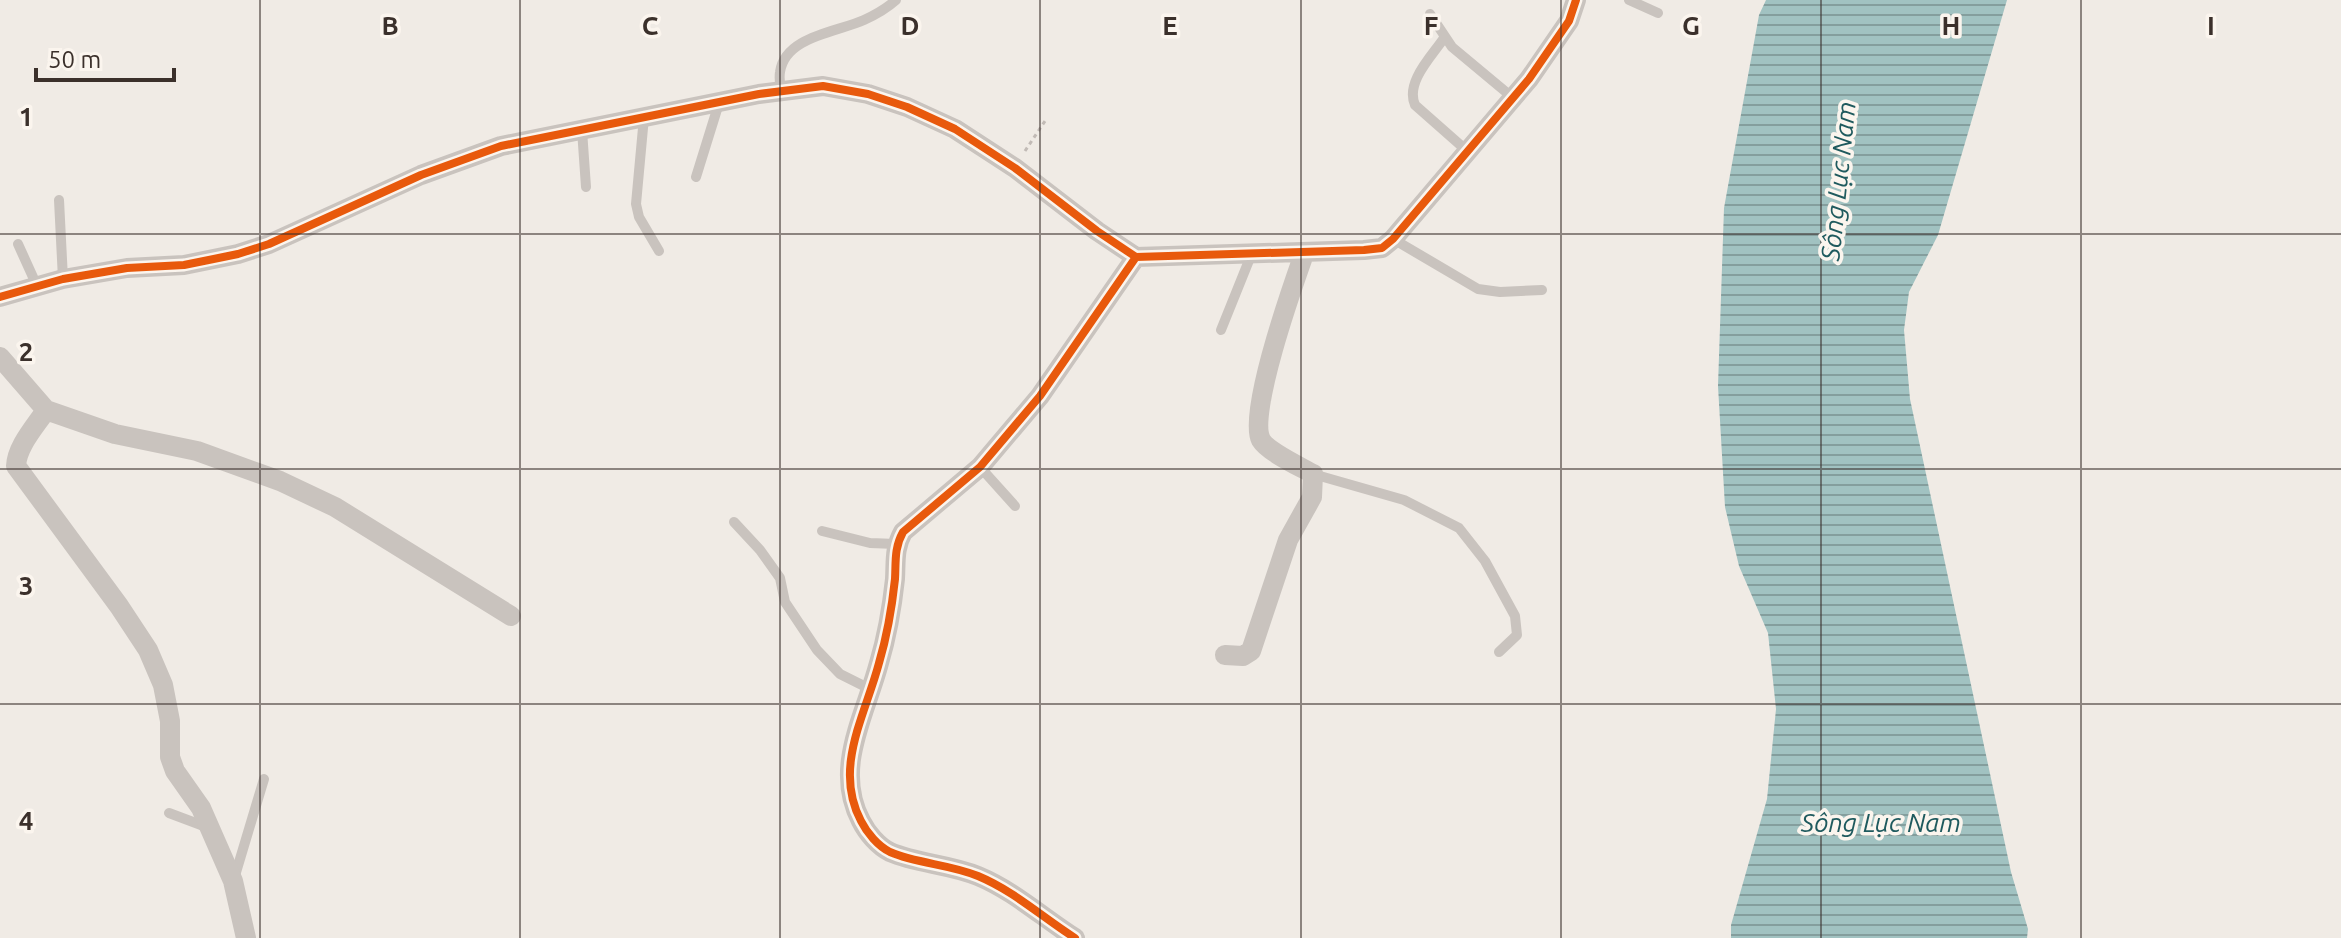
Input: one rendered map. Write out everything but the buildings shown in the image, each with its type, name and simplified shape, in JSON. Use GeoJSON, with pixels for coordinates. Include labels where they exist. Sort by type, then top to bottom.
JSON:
{"type":"FeatureCollection","features":[{"type":"Feature","properties":{"kind":"street"},"geometry":{"type":"LineString","coordinates":[[0,297],[63,279],[127,268],[184,265],[238,254],[269,244],[421,175],[501,146],[781,91],[823,86],[868,94],[907,107],[955,129],[1015,168],[1136,257],[1304,254],[1382,248],[1529,79],[1569,21],[1576,0]]}},
{"type":"Feature","properties":{"kind":"street"},"geometry":{"type":"LineString","coordinates":[[1225,655],[1243,656],[1251,651],[1288,540],[1312,497],[1313,474],[1269,448],[1261,439],[1260,428],[1267,374],[1304,254]]}},
{"type":"Feature","properties":{"kind":"street"},"geometry":{"type":"LineString","coordinates":[[1075,938],[1016,894],[977,875],[905,858],[885,850],[866,831],[853,807],[848,770],[885,643],[895,580],[896,544],[916,518],[980,467],[1040,396],[1136,257]]}},
{"type":"Feature","properties":{"kind":"street"},"geometry":{"type":"LineString","coordinates":[[0,357],[46,410],[115,434],[197,451],[280,481],[335,507],[511,616]]}},
{"type":"Feature","properties":{"kind":"street"},"geometry":{"type":"LineString","coordinates":[[46,410],[23,445],[16,466],[148,650],[163,685],[170,721],[170,757],[175,771],[201,808],[233,881],[246,938]]}},
{"type":"Feature","properties":{"kind":"lane"},"geometry":{"type":"LineString","coordinates":[[781,91],[780,71],[785,58],[802,44],[823,33],[863,21],[896,0]]}},
{"type":"Feature","properties":{"kind":"lane"},"geometry":{"type":"LineString","coordinates":[[1629,0],[1658,13]]}},
{"type":"Feature","properties":{"kind":"lane"},"geometry":{"type":"LineString","coordinates":[[1430,14],[1444,38],[1512,97]]}},
{"type":"Feature","properties":{"kind":"lane"},"geometry":{"type":"LineString","coordinates":[[1444,38],[1412,86],[1411,96],[1415,105],[1466,150]]}},
{"type":"Feature","properties":{"kind":"lane"},"geometry":{"type":"LineString","coordinates":[[696,177],[719,103]]}},
{"type":"Feature","properties":{"kind":"lane"},"geometry":{"type":"LineString","coordinates":[[644,117],[636,204],[639,217],[659,251]]}},
{"type":"Feature","properties":{"kind":"lane"},"geometry":{"type":"LineString","coordinates":[[582,130],[586,187]]}},
{"type":"Feature","properties":{"kind":"lane"},"geometry":{"type":"LineString","coordinates":[[59,200],[63,279]]}},
{"type":"Feature","properties":{"kind":"lane"},"geometry":{"type":"LineString","coordinates":[[1393,239],[1478,289],[1500,292],[1542,290]]}},
{"type":"Feature","properties":{"kind":"lane"},"geometry":{"type":"LineString","coordinates":[[18,244],[38,288]]}},
{"type":"Feature","properties":{"kind":"lane"},"geometry":{"type":"LineString","coordinates":[[1221,330],[1252,253]]}},
{"type":"Feature","properties":{"kind":"lane"},"geometry":{"type":"LineString","coordinates":[[980,467],[1015,506]]}},
{"type":"Feature","properties":{"kind":"lane"},"geometry":{"type":"LineString","coordinates":[[1313,474],[1404,500],[1459,528],[1485,561],[1515,616],[1517,635],[1499,652]]}},
{"type":"Feature","properties":{"kind":"lane"},"geometry":{"type":"LineString","coordinates":[[734,522],[780,578],[785,602],[817,650],[840,674],[872,690]]}},
{"type":"Feature","properties":{"kind":"lane"},"geometry":{"type":"LineString","coordinates":[[822,531],[870,543],[896,544]]}},
{"type":"Feature","properties":{"kind":"lane"},"geometry":{"type":"LineString","coordinates":[[233,881],[264,779]]}},
{"type":"Feature","properties":{"kind":"lane"},"geometry":{"type":"LineString","coordinates":[[169,813],[211,829]]}},
{"type":"Feature","properties":{"kind":"path"},"geometry":{"type":"LineString","coordinates":[[1015,168],[1047,118]]}},
{"type":"Feature","properties":{"kind":"water","name":"Sông Lục Nam"},"geometry":{"type":"Polygon","coordinates":[[[1766,0],[2007,0],[1938,235],[1909,292],[1904,330],[1910,399],[2011,872],[2028,929],[2027,938],[1731,938],[1731,925],[1767,799],[1776,709],[1768,633],[1739,566],[1725,507],[1718,386],[1724,208],[1759,15],[1766,0]]]}},
{"type":"Feature","properties":{"kind":"cycle path"},"geometry":{"type":"LineString","coordinates":[[0,297],[63,279],[127,268],[184,265],[238,254],[269,244],[421,175],[501,146],[759,94],[823,86],[868,94],[907,107],[955,129],[1015,168],[1136,257],[1382,248],[1529,79],[1569,21],[1576,0]]}},
{"type":"Feature","properties":{"kind":"cycle path"},"geometry":{"type":"LineString","coordinates":[[1075,938],[991,882],[967,872],[901,856],[881,846],[863,826],[853,801],[851,762],[889,621],[897,549],[903,532],[980,467],[1040,396],[1136,257]]}}]}
